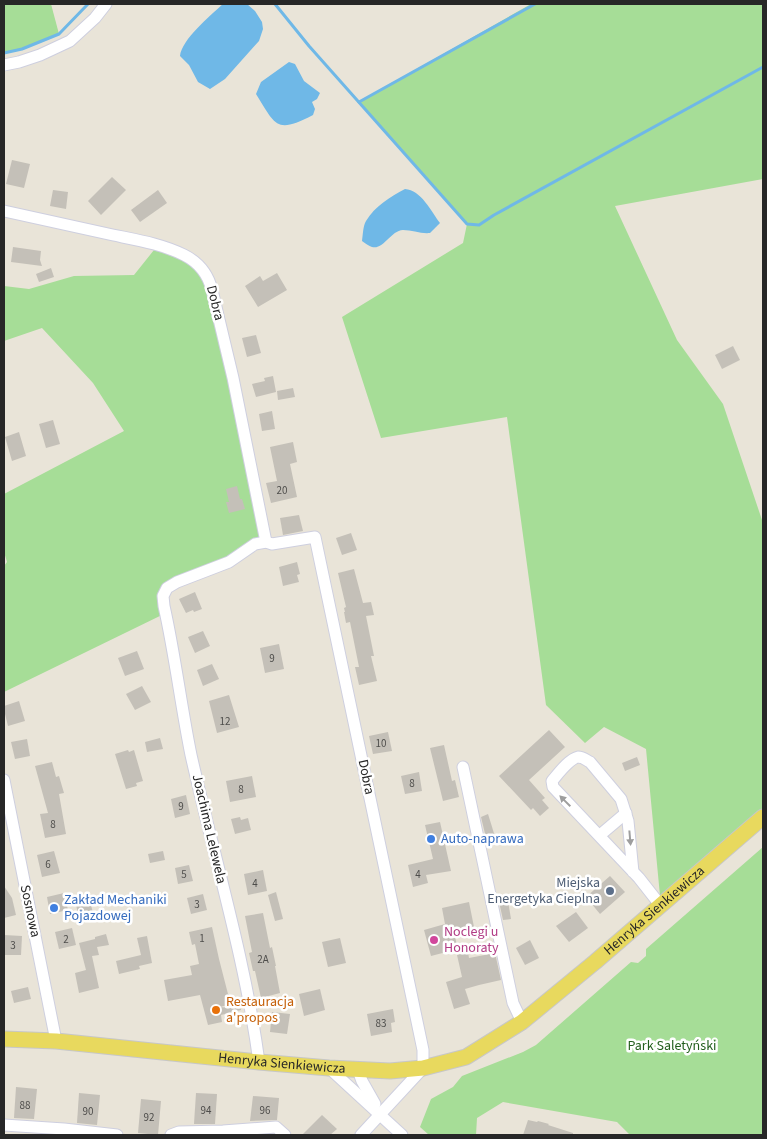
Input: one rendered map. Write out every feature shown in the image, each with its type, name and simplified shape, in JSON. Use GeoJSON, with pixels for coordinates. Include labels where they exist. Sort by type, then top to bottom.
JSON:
{"type":"FeatureCollection","features":[{"type":"Feature","properties":{"kind":"main road","name":"Henryka Sienkiewicza"},"geometry":{"type":"LineString","coordinates":[[4,1039],[56,1041],[358,1070],[390,1071],[443,1064],[466,1057],[522,1022],[661,906],[763,817]]}},
{"type":"Feature","properties":{"kind":"main road","name":"Henryka Sienkiewicza"},"geometry":{"type":"LineString","coordinates":[[4,1031],[30,1041]]}},
{"type":"Feature","properties":{"kind":"street"},"geometry":{"type":"LineString","coordinates":[[4,65],[40,55],[70,41],[95,18],[106,4]]}},
{"type":"Feature","properties":{"kind":"street","name":"Dobra"},"geometry":{"type":"LineString","coordinates":[[4,211],[158,245],[184,255],[193,260],[202,269],[209,279],[233,378],[266,542]]}},
{"type":"Feature","properties":{"kind":"street","name":"Dobra"},"geometry":{"type":"LineString","coordinates":[[163,596],[167,588],[177,582],[229,562],[255,544],[266,542],[272,544],[315,537],[421,1040],[424,1068]]}},
{"type":"Feature","properties":{"kind":"street","name":"Joachima Lelewela"},"geometry":{"type":"LineString","coordinates":[[163,596],[191,754],[244,978],[259,1062]]}},
{"type":"Feature","properties":{"kind":"street"},"geometry":{"type":"LineString","coordinates":[[633,872],[628,821],[621,799],[590,762],[579,757],[573,760],[552,781],[552,787],[600,835],[661,906]]}},
{"type":"Feature","properties":{"kind":"street"},"geometry":{"type":"LineString","coordinates":[[463,767],[513,1004],[522,1022]]}},
{"type":"Feature","properties":{"kind":"street","name":"Sosnowa"},"geometry":{"type":"LineString","coordinates":[[4,780],[56,1041]]}},
{"type":"Feature","properties":{"kind":"street"},"geometry":{"type":"LineString","coordinates":[[600,835],[626,813]]}},
{"type":"Feature","properties":{"kind":"street"},"geometry":{"type":"LineString","coordinates":[[329,1068],[402,1135]]}},
{"type":"Feature","properties":{"kind":"street"},"geometry":{"type":"LineString","coordinates":[[361,1135],[424,1068]]}},
{"type":"Feature","properties":{"kind":"street"},"geometry":{"type":"LineString","coordinates":[[358,1070],[380,1115]]}},
{"type":"Feature","properties":{"kind":"street"},"geometry":{"type":"LineString","coordinates":[[4,1124],[75,1133],[117,1135]]}},
{"type":"Feature","properties":{"kind":"street"},"geometry":{"type":"LineString","coordinates":[[171,1135],[179,1132],[219,1132],[276,1127],[285,1135]]}},
{"type":"Feature","properties":{"kind":"green space"},"geometry":{"type":"Polygon","coordinates":[[[4,4],[51,4],[59,34],[22,49],[4,53],[4,4]]]}},
{"type":"Feature","properties":{"kind":"green space"},"geometry":{"type":"Polygon","coordinates":[[[531,4],[763,4],[763,179],[615,206],[677,340],[723,404],[763,523],[763,817],[661,906],[646,749],[604,727],[585,743],[546,705],[507,417],[381,438],[342,317],[463,243],[467,224],[359,102],[531,4]]]}},
{"type":"Feature","properties":{"kind":"green space"},"geometry":{"type":"Polygon","coordinates":[[[158,245],[202,269],[266,542],[167,588],[166,613],[4,692],[4,566],[7,562],[4,552],[4,494],[124,431],[93,383],[42,328],[4,341],[4,286],[29,289],[74,276],[134,275],[158,245]]]}},
{"type":"Feature","properties":{"kind":"green space","name":"Park Saletyński"},"geometry":{"type":"Polygon","coordinates":[[[763,847],[763,1135],[630,1135],[617,1122],[503,1102],[477,1118],[476,1135],[429,1135],[420,1127],[431,1099],[453,1087],[462,1076],[536,1045],[631,962],[638,963],[646,956],[646,949],[763,847]]]}},
{"type":"Feature","properties":{"kind":"water"},"geometry":{"type":"Polygon","coordinates":[[[223,4],[247,4],[255,11],[262,22],[263,29],[259,41],[225,79],[210,89],[198,82],[189,65],[180,56],[191,35],[223,4]]]}},
{"type":"Feature","properties":{"kind":"water"},"geometry":{"type":"Polygon","coordinates":[[[289,62],[295,64],[304,81],[320,93],[317,99],[312,102],[315,109],[313,115],[301,121],[284,125],[278,124],[273,120],[256,94],[261,82],[289,62]]]}},
{"type":"Feature","properties":{"kind":"water"},"geometry":{"type":"Polygon","coordinates":[[[405,189],[411,190],[421,197],[440,223],[430,233],[398,231],[380,246],[376,247],[371,247],[362,241],[364,225],[374,211],[383,202],[405,189]]]}},
{"type":"Feature","properties":{"kind":"building"},"geometry":{"type":"Polygon","coordinates":[[[12,160],[30,164],[24,188],[6,184],[12,160]]]}},
{"type":"Feature","properties":{"kind":"building"},"geometry":{"type":"Polygon","coordinates":[[[112,177],[126,190],[101,215],[88,201],[112,177]]]}},
{"type":"Feature","properties":{"kind":"building"},"geometry":{"type":"Polygon","coordinates":[[[53,190],[68,192],[66,209],[50,206],[53,190]]]}},
{"type":"Feature","properties":{"kind":"building"},"geometry":{"type":"Polygon","coordinates":[[[158,190],[167,203],[140,222],[131,210],[158,190]]]}},
{"type":"Feature","properties":{"kind":"building"},"geometry":{"type":"Polygon","coordinates":[[[13,247],[41,251],[40,260],[42,266],[11,262],[13,247]]]}},
{"type":"Feature","properties":{"kind":"building"},"geometry":{"type":"Polygon","coordinates":[[[51,268],[54,277],[39,282],[36,274],[51,268]]]}},
{"type":"Feature","properties":{"kind":"building"},"geometry":{"type":"Polygon","coordinates":[[[277,273],[287,290],[258,307],[245,286],[260,276],[263,281],[277,273]]]}},
{"type":"Feature","properties":{"kind":"building"},"geometry":{"type":"Polygon","coordinates":[[[256,335],[261,353],[247,357],[242,338],[256,335]]]}},
{"type":"Feature","properties":{"kind":"building"},"geometry":{"type":"Polygon","coordinates":[[[733,346],[740,360],[722,369],[715,355],[733,346]]]}},
{"type":"Feature","properties":{"kind":"building"},"geometry":{"type":"Polygon","coordinates":[[[273,376],[276,392],[256,397],[252,384],[265,381],[264,378],[273,376]]]}},
{"type":"Feature","properties":{"kind":"building"},"geometry":{"type":"Polygon","coordinates":[[[293,388],[295,397],[278,400],[277,391],[293,388]]]}},
{"type":"Feature","properties":{"kind":"building"},"geometry":{"type":"Polygon","coordinates":[[[272,411],[275,429],[262,431],[259,414],[272,411]]]}},
{"type":"Feature","properties":{"kind":"building"},"geometry":{"type":"Polygon","coordinates":[[[53,420],[60,444],[46,448],[39,424],[53,420]]]}},
{"type":"Feature","properties":{"kind":"building"},"geometry":{"type":"Polygon","coordinates":[[[19,432],[26,456],[12,461],[5,437],[19,432]]]}},
{"type":"Feature","properties":{"kind":"building"},"geometry":{"type":"Polygon","coordinates":[[[293,442],[297,462],[290,464],[297,497],[271,503],[266,483],[277,481],[270,447],[293,442]]]}},
{"type":"Feature","properties":{"kind":"building"},"geometry":{"type":"Polygon","coordinates":[[[237,486],[245,509],[229,513],[226,502],[229,502],[226,489],[237,486]]]}},
{"type":"Feature","properties":{"kind":"building"},"geometry":{"type":"Polygon","coordinates":[[[299,515],[303,531],[283,535],[280,518],[299,515]]]}},
{"type":"Feature","properties":{"kind":"building"},"geometry":{"type":"Polygon","coordinates":[[[351,533],[357,550],[342,555],[336,538],[351,533]]]}},
{"type":"Feature","properties":{"kind":"building"},"geometry":{"type":"Polygon","coordinates":[[[297,562],[300,574],[297,575],[299,582],[283,586],[279,567],[297,562]]]}},
{"type":"Feature","properties":{"kind":"building"},"geometry":{"type":"Polygon","coordinates":[[[354,569],[363,603],[371,602],[374,615],[366,616],[374,656],[371,656],[377,681],[359,685],[355,667],[359,667],[350,622],[346,623],[344,608],[346,607],[338,573],[354,569]]]}},
{"type":"Feature","properties":{"kind":"building"},"geometry":{"type":"Polygon","coordinates":[[[195,592],[202,609],[186,613],[179,599],[195,592]]]}},
{"type":"Feature","properties":{"kind":"building"},"geometry":{"type":"Polygon","coordinates":[[[203,631],[210,646],[195,653],[188,637],[203,631]]]}},
{"type":"Feature","properties":{"kind":"building"},"geometry":{"type":"Polygon","coordinates":[[[279,644],[284,669],[265,673],[260,648],[279,644]]]}},
{"type":"Feature","properties":{"kind":"building"},"geometry":{"type":"Polygon","coordinates":[[[137,651],[144,669],[125,676],[118,658],[137,651]]]}},
{"type":"Feature","properties":{"kind":"building"},"geometry":{"type":"Polygon","coordinates":[[[212,664],[219,679],[203,686],[197,670],[212,664]]]}},
{"type":"Feature","properties":{"kind":"building"},"geometry":{"type":"Polygon","coordinates":[[[142,686],[151,702],[135,710],[126,694],[142,686]]]}},
{"type":"Feature","properties":{"kind":"building"},"geometry":{"type":"Polygon","coordinates":[[[229,695],[239,727],[217,733],[209,701],[229,695]]]}},
{"type":"Feature","properties":{"kind":"building"},"geometry":{"type":"Polygon","coordinates":[[[19,701],[25,721],[8,726],[4,706],[19,701]]]}},
{"type":"Feature","properties":{"kind":"building"},"geometry":{"type":"Polygon","coordinates":[[[549,730],[565,747],[529,780],[545,798],[542,800],[549,808],[540,816],[533,808],[531,810],[499,776],[549,730]]]}},
{"type":"Feature","properties":{"kind":"building"},"geometry":{"type":"Polygon","coordinates":[[[388,732],[392,751],[373,754],[369,736],[388,732]]]}},
{"type":"Feature","properties":{"kind":"building"},"geometry":{"type":"Polygon","coordinates":[[[160,738],[163,749],[147,752],[145,742],[160,738]]]}},
{"type":"Feature","properties":{"kind":"building"},"geometry":{"type":"Polygon","coordinates":[[[27,739],[30,756],[15,759],[11,742],[27,739]]]}},
{"type":"Feature","properties":{"kind":"building"},"geometry":{"type":"Polygon","coordinates":[[[444,745],[452,781],[455,780],[459,797],[443,801],[430,748],[444,745]]]}},
{"type":"Feature","properties":{"kind":"building"},"geometry":{"type":"Polygon","coordinates":[[[128,750],[129,752],[134,750],[143,781],[136,783],[137,786],[126,789],[115,754],[128,750]]]}},
{"type":"Feature","properties":{"kind":"building"},"geometry":{"type":"Polygon","coordinates":[[[637,757],[640,765],[625,771],[622,763],[637,757]]]}},
{"type":"Feature","properties":{"kind":"building"},"geometry":{"type":"Polygon","coordinates":[[[52,762],[56,777],[59,776],[64,793],[59,794],[66,834],[45,838],[40,814],[48,813],[35,766],[52,762]]]}},
{"type":"Feature","properties":{"kind":"building"},"geometry":{"type":"Polygon","coordinates":[[[419,772],[422,791],[405,794],[401,776],[419,772]]]}},
{"type":"Feature","properties":{"kind":"building"},"geometry":{"type":"Polygon","coordinates":[[[252,776],[256,797],[230,802],[226,781],[252,776]]]}},
{"type":"Feature","properties":{"kind":"building"},"geometry":{"type":"Polygon","coordinates":[[[186,795],[190,814],[175,818],[171,799],[186,795]]]}},
{"type":"Feature","properties":{"kind":"building"},"geometry":{"type":"Polygon","coordinates":[[[488,814],[497,843],[488,846],[481,817],[488,814]]]}},
{"type":"Feature","properties":{"kind":"building"},"geometry":{"type":"Polygon","coordinates":[[[240,817],[241,820],[248,818],[251,830],[235,834],[231,819],[240,817]]]}},
{"type":"Feature","properties":{"kind":"building"},"geometry":{"type":"Polygon","coordinates":[[[440,822],[451,871],[426,875],[428,883],[413,887],[408,865],[433,859],[425,825],[440,822]]]}},
{"type":"Feature","properties":{"kind":"building"},"geometry":{"type":"Polygon","coordinates":[[[54,851],[60,873],[42,877],[37,855],[54,851]]]}},
{"type":"Feature","properties":{"kind":"building"},"geometry":{"type":"Polygon","coordinates":[[[163,851],[165,860],[150,863],[148,854],[163,851]]]}},
{"type":"Feature","properties":{"kind":"building"},"geometry":{"type":"Polygon","coordinates":[[[189,865],[193,881],[178,884],[175,868],[189,865]]]}},
{"type":"Feature","properties":{"kind":"building"},"geometry":{"type":"Polygon","coordinates":[[[263,870],[267,891],[248,895],[244,874],[263,870]]]}},
{"type":"Feature","properties":{"kind":"building"},"geometry":{"type":"Polygon","coordinates":[[[610,876],[625,892],[600,914],[586,897],[610,876]]]}},
{"type":"Feature","properties":{"kind":"building"},"geometry":{"type":"Polygon","coordinates":[[[4,886],[12,898],[16,915],[4,918],[4,886]]]}},
{"type":"Feature","properties":{"kind":"building"},"geometry":{"type":"Polygon","coordinates":[[[276,892],[283,919],[275,921],[268,895],[276,892]]]}},
{"type":"Feature","properties":{"kind":"building"},"geometry":{"type":"Polygon","coordinates":[[[64,893],[68,910],[50,914],[47,897],[64,893]]]}},
{"type":"Feature","properties":{"kind":"building"},"geometry":{"type":"Polygon","coordinates":[[[203,894],[207,910],[191,914],[187,898],[203,894]]]}},
{"type":"Feature","properties":{"kind":"building"},"geometry":{"type":"Polygon","coordinates":[[[507,895],[511,919],[503,920],[498,897],[507,895]]]}},
{"type":"Feature","properties":{"kind":"building"},"geometry":{"type":"Polygon","coordinates":[[[90,901],[94,917],[79,920],[76,904],[90,901]]]}},
{"type":"Feature","properties":{"kind":"building"},"geometry":{"type":"Polygon","coordinates":[[[469,902],[475,932],[455,937],[458,949],[431,956],[424,930],[445,924],[442,908],[469,902]]]}},
{"type":"Feature","properties":{"kind":"building"},"geometry":{"type":"Polygon","coordinates":[[[576,912],[588,928],[569,942],[556,926],[576,912]]]}},
{"type":"Feature","properties":{"kind":"building"},"geometry":{"type":"Polygon","coordinates":[[[263,913],[270,948],[272,947],[280,993],[261,998],[249,953],[252,952],[245,916],[263,913]]]}},
{"type":"Feature","properties":{"kind":"building"},"geometry":{"type":"Polygon","coordinates":[[[212,927],[232,1004],[220,1007],[241,1010],[221,1015],[222,1022],[208,1025],[200,995],[168,1001],[164,980],[192,975],[190,966],[199,964],[195,944],[192,945],[189,932],[212,927]]]}},
{"type":"Feature","properties":{"kind":"building"},"geometry":{"type":"Polygon","coordinates":[[[72,928],[76,945],[59,949],[55,932],[72,928]]]}},
{"type":"Feature","properties":{"kind":"building"},"geometry":{"type":"Polygon","coordinates":[[[106,934],[109,945],[97,947],[99,955],[92,956],[99,988],[79,993],[75,973],[86,970],[79,943],[106,934]]]}},
{"type":"Feature","properties":{"kind":"building"},"geometry":{"type":"Polygon","coordinates":[[[4,935],[22,936],[21,955],[4,955],[4,935]]]}},
{"type":"Feature","properties":{"kind":"building"},"geometry":{"type":"Polygon","coordinates":[[[147,936],[152,963],[139,966],[140,969],[119,974],[116,961],[141,955],[137,938],[147,936]]]}},
{"type":"Feature","properties":{"kind":"building"},"geometry":{"type":"Polygon","coordinates":[[[340,938],[346,963],[328,967],[322,942],[340,938]]]}},
{"type":"Feature","properties":{"kind":"building"},"geometry":{"type":"Polygon","coordinates":[[[530,940],[539,958],[525,965],[516,948],[530,940]]]}},
{"type":"Feature","properties":{"kind":"building"},"geometry":{"type":"Polygon","coordinates":[[[468,952],[469,958],[495,953],[501,980],[465,989],[470,1004],[454,1009],[446,982],[462,977],[457,955],[468,952]]]}},
{"type":"Feature","properties":{"kind":"building"},"geometry":{"type":"Polygon","coordinates":[[[28,987],[31,999],[14,1003],[11,991],[28,987]]]}},
{"type":"Feature","properties":{"kind":"building"},"geometry":{"type":"Polygon","coordinates":[[[320,989],[325,1010],[304,1016],[299,994],[320,989]]]}},
{"type":"Feature","properties":{"kind":"building"},"geometry":{"type":"Polygon","coordinates":[[[393,1009],[395,1022],[391,1023],[392,1032],[371,1036],[367,1014],[393,1009]]]}},
{"type":"Feature","properties":{"kind":"building"},"geometry":{"type":"Polygon","coordinates":[[[272,1012],[290,1014],[287,1034],[270,1032],[272,1012]]]}},
{"type":"Feature","properties":{"kind":"building"},"geometry":{"type":"Polygon","coordinates":[[[16,1087],[37,1089],[34,1119],[14,1118],[16,1087]]]}},
{"type":"Feature","properties":{"kind":"building"},"geometry":{"type":"Polygon","coordinates":[[[79,1093],[100,1095],[97,1125],[77,1123],[79,1093]]]}},
{"type":"Feature","properties":{"kind":"building"},"geometry":{"type":"Polygon","coordinates":[[[196,1093],[217,1094],[215,1124],[194,1124],[196,1093]]]}},
{"type":"Feature","properties":{"kind":"building"},"geometry":{"type":"Polygon","coordinates":[[[253,1096],[279,1098],[277,1120],[250,1121],[253,1096]]]}},
{"type":"Feature","properties":{"kind":"building"},"geometry":{"type":"Polygon","coordinates":[[[141,1099],[161,1101],[158,1135],[138,1133],[141,1099]]]}},
{"type":"Feature","properties":{"kind":"building"},"geometry":{"type":"Polygon","coordinates":[[[322,1115],[337,1129],[330,1135],[302,1135],[322,1115]]]}},
{"type":"Feature","properties":{"kind":"building"},"geometry":{"type":"Polygon","coordinates":[[[528,1120],[549,1124],[573,1133],[573,1135],[523,1135],[528,1120]]]}},
{"type":"Feature","properties":{"kind":"waterway"},"geometry":{"type":"LineString","coordinates":[[4,53],[22,49],[59,34],[88,4]]}},
{"type":"Feature","properties":{"kind":"waterway"},"geometry":{"type":"LineString","coordinates":[[275,4],[309,46],[467,224],[479,225],[763,67]]}},
{"type":"Feature","properties":{"kind":"waterway"},"geometry":{"type":"LineString","coordinates":[[359,102],[535,4]]}},
{"type":"Feature","properties":{"kind":"place","name":"Auto-naprawa"},"geometry":{"type":"Point","coordinates":[431,839]}},
{"type":"Feature","properties":{"kind":"place","name":"Miejska Energetyka Cieplna"},"geometry":{"type":"Point","coordinates":[610,891]}},
{"type":"Feature","properties":{"kind":"place","name":"Zakład Mechaniki Pojazdowej"},"geometry":{"type":"Point","coordinates":[54,908]}},
{"type":"Feature","properties":{"kind":"place","name":"Noclegi u Honoraty"},"geometry":{"type":"Point","coordinates":[434,940]}},
{"type":"Feature","properties":{"kind":"place","name":"Restauracja a'propos"},"geometry":{"type":"Point","coordinates":[216,1010]}}]}
